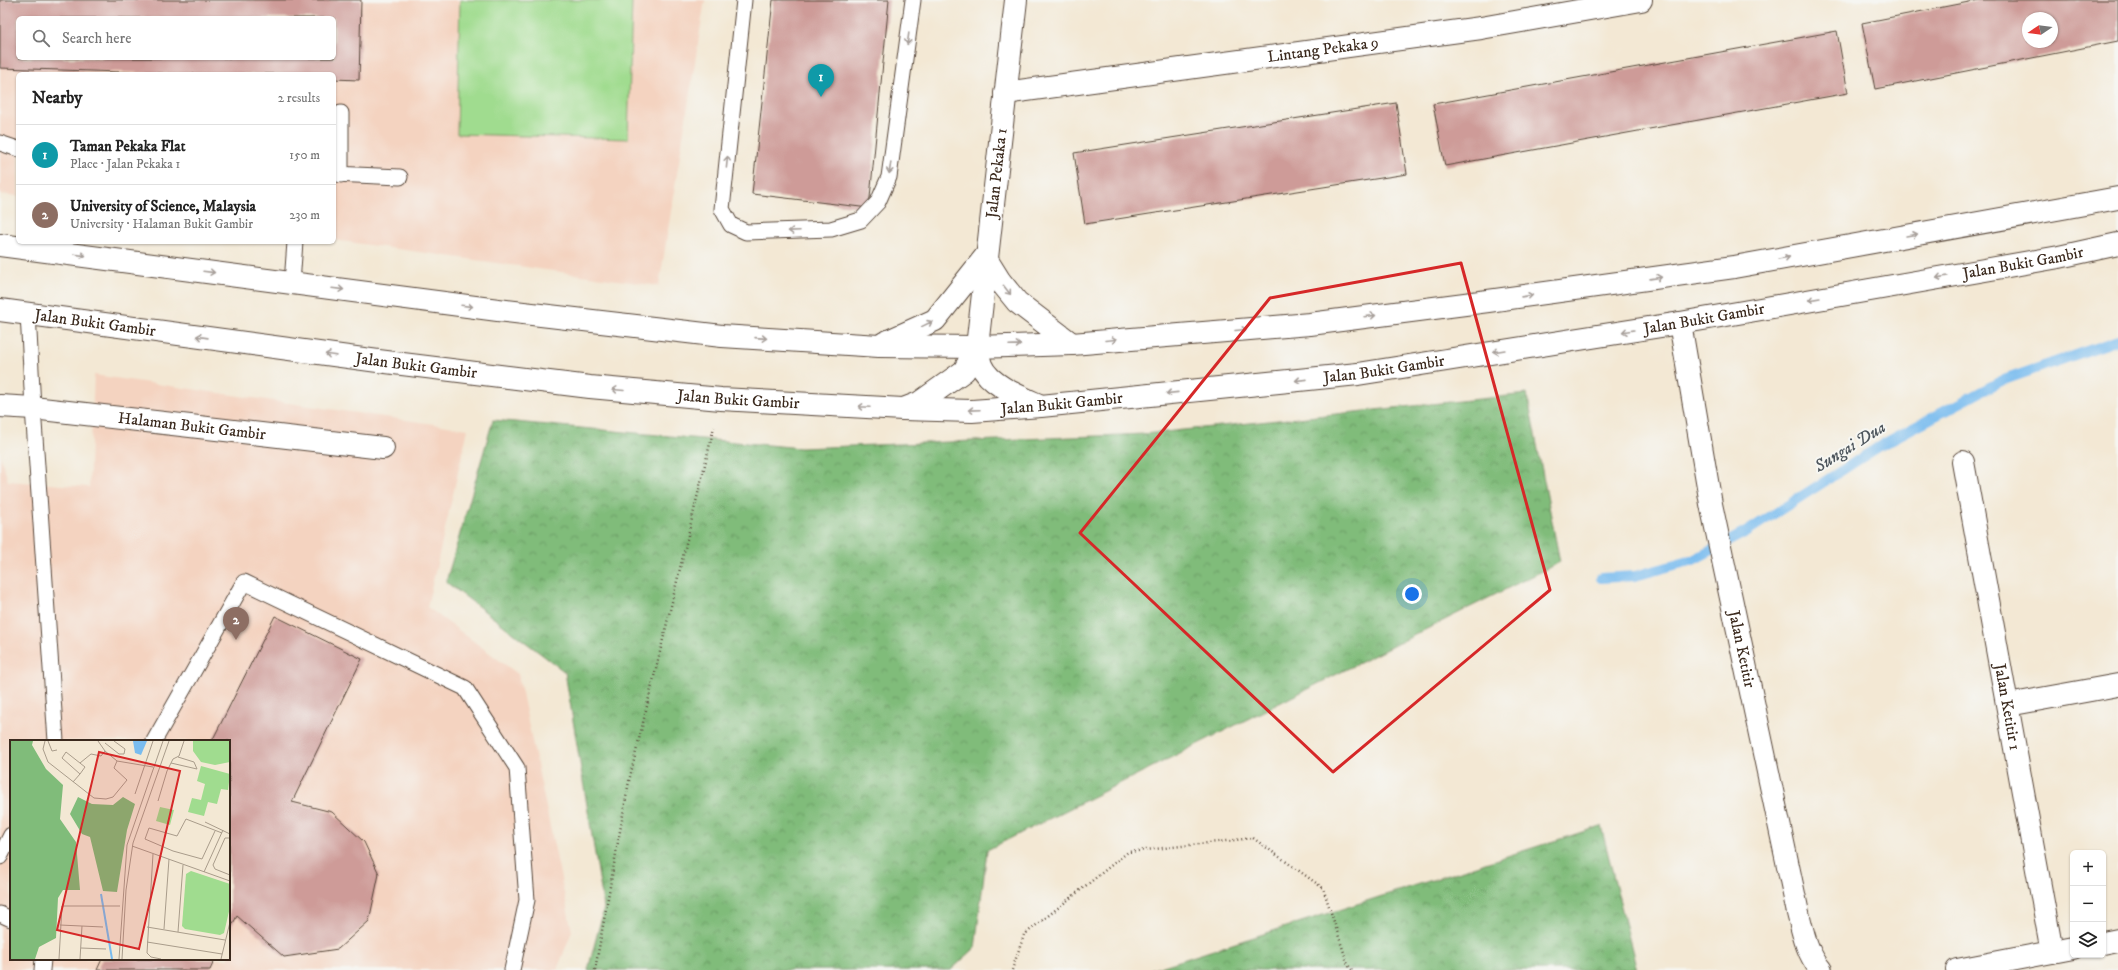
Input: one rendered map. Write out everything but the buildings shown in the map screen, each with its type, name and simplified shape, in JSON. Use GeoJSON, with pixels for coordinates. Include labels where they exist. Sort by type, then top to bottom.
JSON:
{"type":"FeatureCollection","features":[{"type":"Feature","properties":{"kind":"main road","name":"Jalan Pekaka 1"},"geometry":{"type":"LineString","coordinates":[[976,347],[985,257],[1016,0]]}},
{"type":"Feature","properties":{"kind":"main road","name":"Lintang Pekaka 9"},"geometry":{"type":"LineString","coordinates":[[1005,93],[1481,28],[1641,0]]}},
{"type":"Feature","properties":{"kind":"main road"},"geometry":{"type":"LineString","coordinates":[[0,245],[578,320],[722,336],[879,346],[976,347],[1072,344],[1310,324],[1734,267],[2118,198]]}},
{"type":"Feature","properties":{"kind":"main road","name":"Jalan Bukit Gambir"},"geometry":{"type":"LineString","coordinates":[[0,310],[386,362],[590,387],[721,399],[903,409],[972,411],[1041,406],[1358,374],[1680,323],[2052,258],[2118,244]]}},
{"type":"Feature","properties":{"kind":"main road"},"geometry":{"type":"LineString","coordinates":[[879,346],[935,320],[985,257],[1000,281],[1017,302],[1072,344]]}},
{"type":"Feature","properties":{"kind":"main road","name":"Jalan Ketitir"},"geometry":{"type":"LineString","coordinates":[[1680,323],[1712,504],[1798,913],[1805,941],[1814,962],[1821,970]]}},
{"type":"Feature","properties":{"kind":"main road"},"geometry":{"type":"LineString","coordinates":[[976,347],[982,366],[987,374],[1007,390],[1041,406]]}},
{"type":"Feature","properties":{"kind":"main road"},"geometry":{"type":"LineString","coordinates":[[903,409],[919,403],[964,371],[976,347]]}},
{"type":"Feature","properties":{"kind":"main road","name":"Halaman Bukit Gambir"},"geometry":{"type":"LineString","coordinates":[[0,406],[33,408],[383,448]]}},
{"type":"Feature","properties":{"kind":"main road","name":"Jalan Ketitir 1"},"geometry":{"type":"LineString","coordinates":[[1963,462],[2052,952]]}},
{"type":"Feature","properties":{"kind":"main road"},"geometry":{"type":"LineString","coordinates":[[2008,705],[2118,684]]}},
{"type":"Feature","properties":{"kind":"main road"},"geometry":{"type":"LineString","coordinates":[[2106,942],[2118,940]]}},
{"type":"Feature","properties":{"kind":"main road"},"geometry":{"type":"LineString","coordinates":[[1957,970],[2070,949]]}},
{"type":"Feature","properties":{"kind":"lane"},"geometry":{"type":"LineString","coordinates":[[744,0],[722,209],[731,225],[746,232],[831,229],[861,220],[878,202],[889,176],[913,0]]}},
{"type":"Feature","properties":{"kind":"lane"},"geometry":{"type":"LineString","coordinates":[[341,113],[338,174],[400,177]]}},
{"type":"Feature","properties":{"kind":"lane"},"geometry":{"type":"LineString","coordinates":[[0,144],[16,148]]}},
{"type":"Feature","properties":{"kind":"lane"},"geometry":{"type":"LineString","coordinates":[[292,283],[296,244]]}},
{"type":"Feature","properties":{"kind":"lane"},"geometry":{"type":"LineString","coordinates":[[28,313],[33,408],[56,740]]}},
{"type":"Feature","properties":{"kind":"lane"},"geometry":{"type":"LineString","coordinates":[[155,740],[244,582],[465,688],[517,768],[527,900],[512,970]]}},
{"type":"Feature","properties":{"kind":"lane"},"geometry":{"type":"LineString","coordinates":[[0,856],[10,837]]}},
{"type":"Feature","properties":{"kind":"lane"},"geometry":{"type":"LineString","coordinates":[[0,914],[10,919]]}},
{"type":"Feature","properties":{"kind":"lane"},"geometry":{"type":"LineString","coordinates":[[42,970],[43,960]]}},
{"type":"Feature","properties":{"kind":"path"},"geometry":{"type":"LineString","coordinates":[[595,970],[629,780],[721,399]]}},
{"type":"Feature","properties":{"kind":"path"},"geometry":{"type":"LineString","coordinates":[[1012,970],[1024,935],[1128,852],[1253,838],[1323,888],[1348,965],[1352,970]]}},
{"type":"Feature","properties":{"kind":"highlighted area"},"geometry":{"type":"Polygon","coordinates":[[[1461,263],[1550,590],[1333,772],[1080,533],[1270,298],[1461,263]]]}},
{"type":"Feature","properties":{"kind":"shaded area"},"geometry":{"type":"Polygon","coordinates":[[[0,0],[705,0],[659,286],[336,240],[336,72],[16,72],[16,196],[0,194],[0,0]]]}},
{"type":"Feature","properties":{"kind":"shaded area"},"geometry":{"type":"Polygon","coordinates":[[[94,375],[468,429],[427,607],[518,674],[572,931],[557,970],[0,970],[0,455],[8,481],[89,487],[94,375]]]}},
{"type":"Feature","properties":{"kind":"green space"},"geometry":{"type":"Polygon","coordinates":[[[460,0],[632,0],[628,139],[457,134],[460,0]]]}},
{"type":"Feature","properties":{"kind":"green space"},"geometry":{"type":"Polygon","coordinates":[[[1527,394],[1560,562],[987,850],[975,948],[951,970],[588,970],[604,908],[565,672],[446,582],[493,420],[801,448],[1145,434],[1527,394]]]}},
{"type":"Feature","properties":{"kind":"green space"},"geometry":{"type":"Polygon","coordinates":[[[1601,826],[1637,970],[1151,970],[1601,826]]]}},
{"type":"Feature","properties":{"kind":"waterway","name":"Sungai Dua"},"geometry":{"type":"LineString","coordinates":[[1601,578],[1635,576],[1693,560],[1746,532],[1883,444],[2001,381],[2118,340]]}},
{"type":"Feature","properties":{"kind":"place","name":"Taman Pekaka Flat"},"geometry":{"type":"Point","coordinates":[821,97]}},
{"type":"Feature","properties":{"kind":"place","name":"University of Science, Malaysia"},"geometry":{"type":"Point","coordinates":[236,640]}}]}
